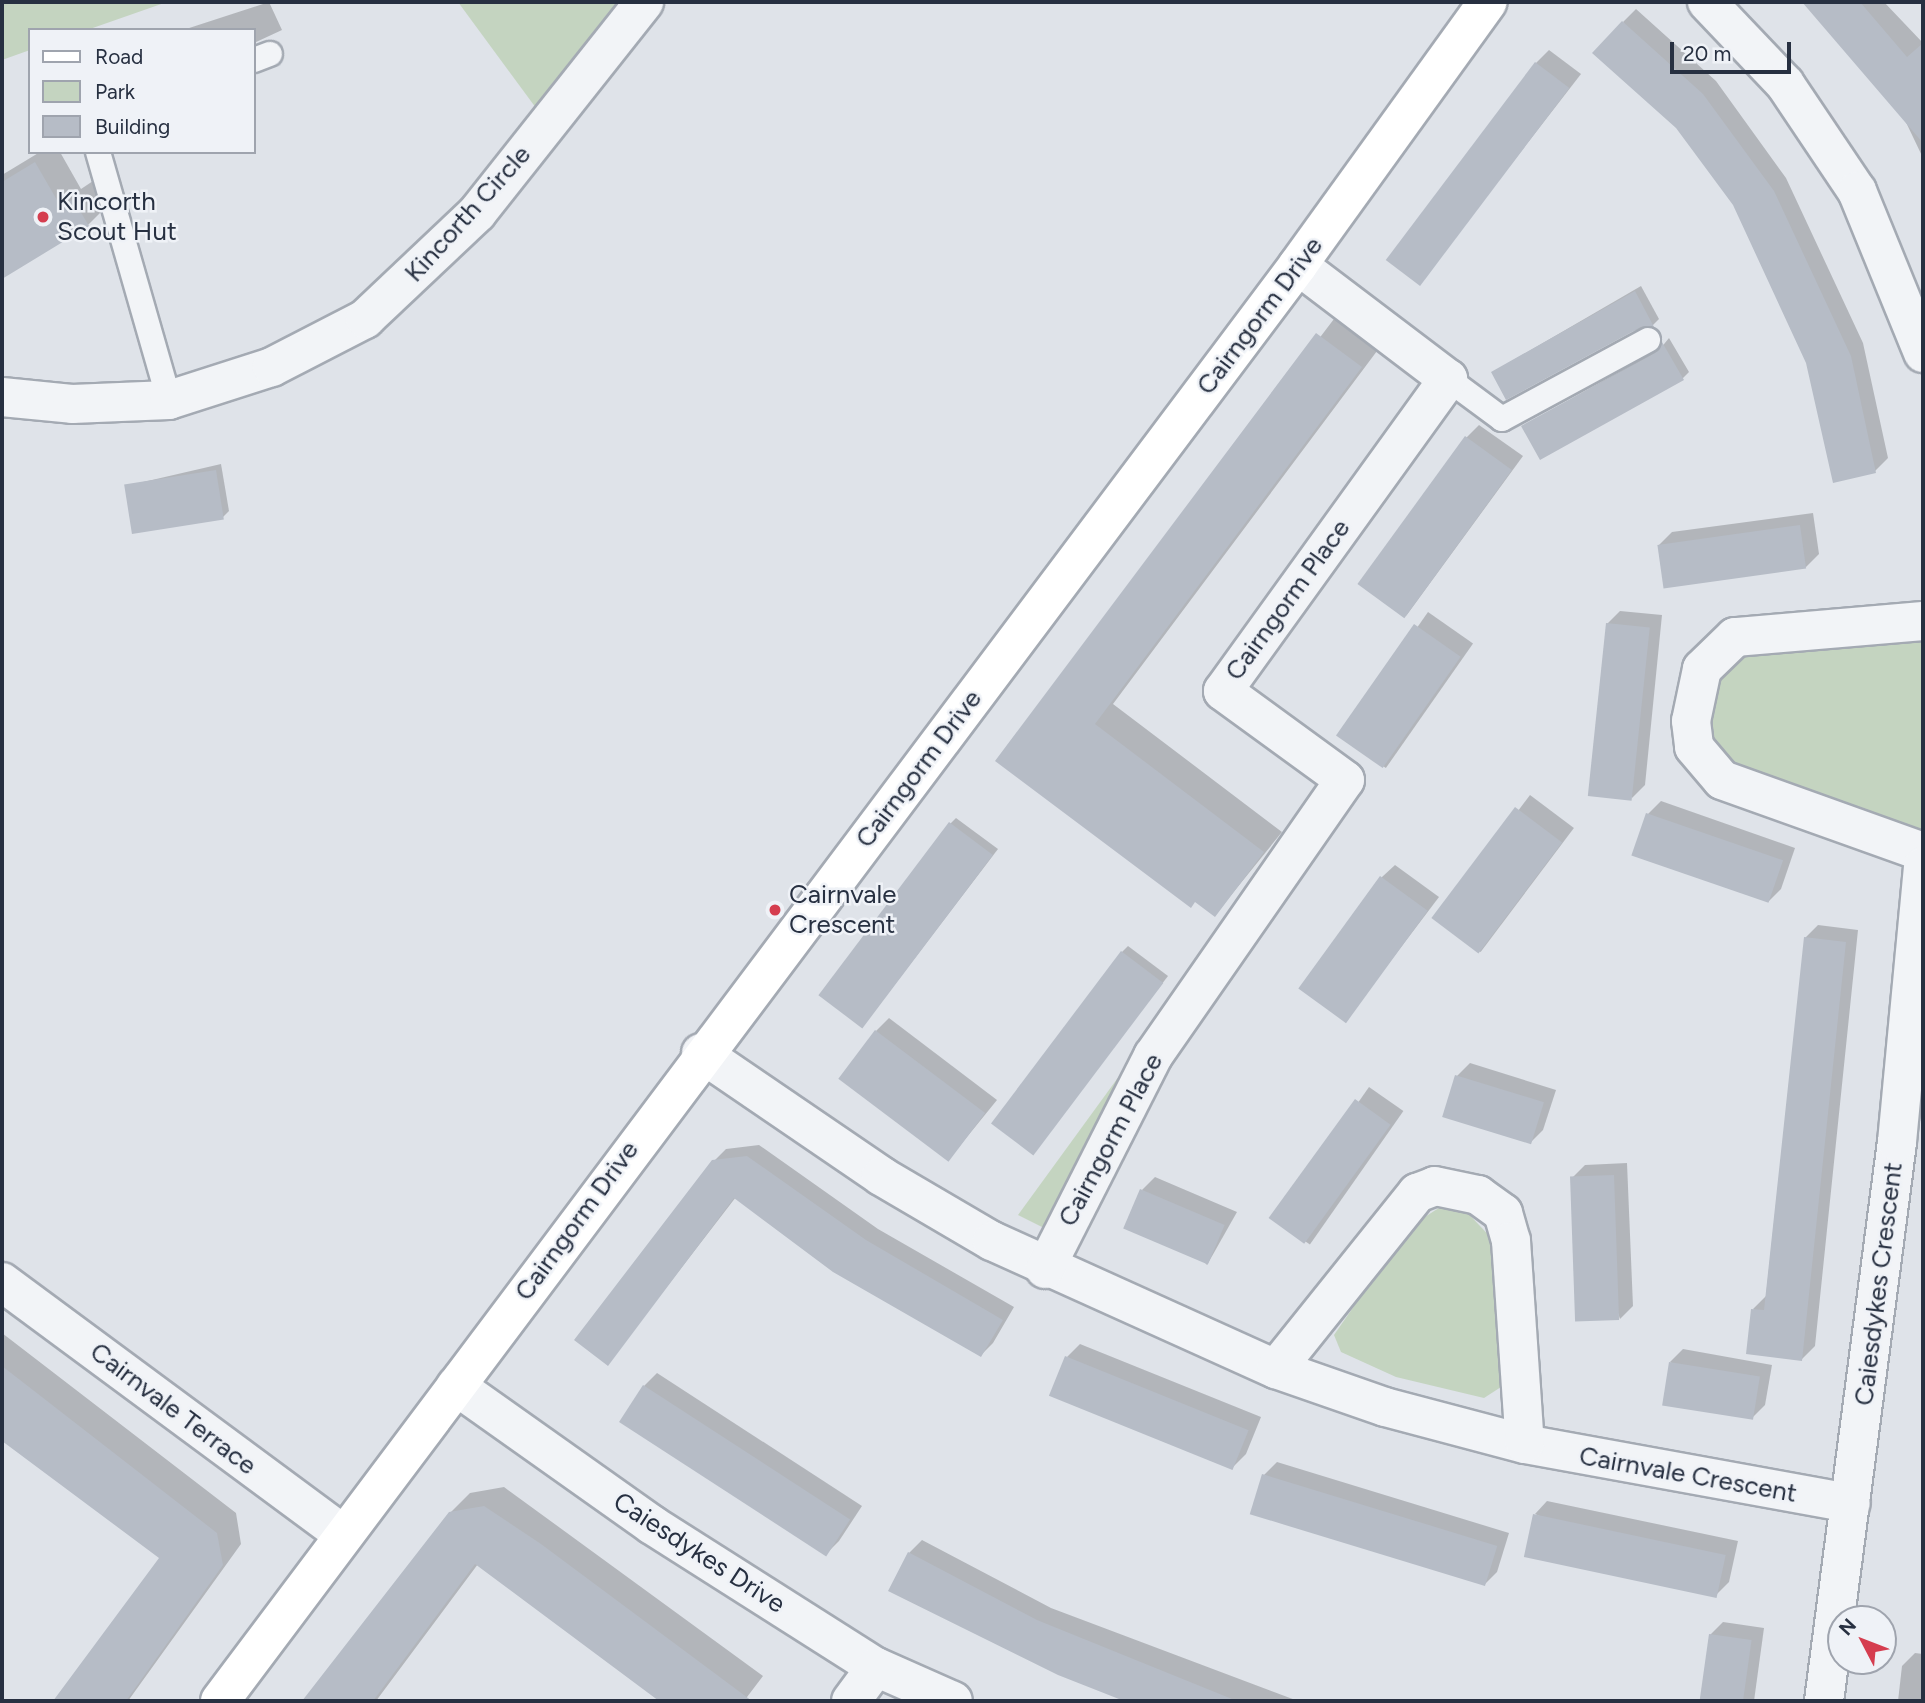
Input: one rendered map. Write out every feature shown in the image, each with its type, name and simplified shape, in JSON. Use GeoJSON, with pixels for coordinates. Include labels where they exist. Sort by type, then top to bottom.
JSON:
{"type":"FeatureCollection","features":[{"type":"Feature","properties":{"kind":"street","name":"Kincorth Circle"},"geometry":{"type":"LineString","coordinates":[[2,397],[72,404],[169,400],[272,367],[385,303],[477,213],[644,2]]}},
{"type":"Feature","properties":{"kind":"street","name":"Cairngorm Drive"},"geometry":{"type":"LineString","coordinates":[[220,1701],[701,1053],[1298,265],[1488,2]]}},
{"type":"Feature","properties":{"kind":"street"},"geometry":{"type":"LineString","coordinates":[[1707,2],[1785,85],[1857,191],[1923,353]]}},
{"type":"Feature","properties":{"kind":"street"},"geometry":{"type":"LineString","coordinates":[[1298,265],[1448,379]]}},
{"type":"Feature","properties":{"kind":"street","name":"Cairngorm Place"},"geometry":{"type":"LineString","coordinates":[[1045,1269],[1153,1056],[1345,780],[1223,691],[1448,379]]}},
{"type":"Feature","properties":{"kind":"street"},"geometry":{"type":"LineString","coordinates":[[1923,621],[1735,637],[1702,669],[1691,721],[1694,747],[1722,780],[1923,852]]}},
{"type":"Feature","properties":{"kind":"street","name":"Caiesdykes Crescent"},"geometry":{"type":"LineString","coordinates":[[1824,1701],[1897,1142],[1923,866]]}},
{"type":"Feature","properties":{"kind":"street","name":"Cairnvale Crescent"},"geometry":{"type":"LineString","coordinates":[[701,1053],[881,1176],[1045,1269],[1276,1369],[1385,1407],[1525,1444],[1851,1503]]}},
{"type":"Feature","properties":{"kind":"street"},"geometry":{"type":"LineString","coordinates":[[1276,1369],[1417,1193],[1435,1186],[1478,1195],[1503,1213],[1511,1241],[1525,1444]]}},
{"type":"Feature","properties":{"kind":"street","name":"Cairnvale Terrace"},"geometry":{"type":"LineString","coordinates":[[2,1282],[344,1535]]}},
{"type":"Feature","properties":{"kind":"street","name":"Caiesdykes Drive"},"geometry":{"type":"LineString","coordinates":[[456,1386],[652,1525],[876,1667],[953,1701]]}},
{"type":"Feature","properties":{"kind":"street"},"geometry":{"type":"LineString","coordinates":[[851,1701],[876,1667]]}},
{"type":"Feature","properties":{"kind":"lane"},"geometry":{"type":"LineString","coordinates":[[99,154],[169,400]]}},
{"type":"Feature","properties":{"kind":"lane"},"geometry":{"type":"LineString","coordinates":[[1448,379],[1502,419],[1648,340]]}},
{"type":"Feature","properties":{"kind":"green space"},"geometry":{"type":"Polygon","coordinates":[[[2,2],[167,2],[93,28],[28,28],[28,51],[2,60],[2,2]]]}},
{"type":"Feature","properties":{"kind":"green space"},"geometry":{"type":"Polygon","coordinates":[[[458,2],[618,2],[536,108],[458,2]]]}},
{"type":"Feature","properties":{"kind":"green space"},"geometry":{"type":"Polygon","coordinates":[[[1923,621],[1923,852],[1705,767],[1716,649],[1923,621]]]}},
{"type":"Feature","properties":{"kind":"green space"},"geometry":{"type":"Polygon","coordinates":[[[1125,1068],[1048,1230],[1018,1215],[1125,1068]]]}},
{"type":"Feature","properties":{"kind":"green space"},"geometry":{"type":"Polygon","coordinates":[[[1442,1206],[1465,1210],[1496,1243],[1501,1387],[1484,1398],[1396,1377],[1341,1352],[1334,1335],[1409,1227],[1442,1206]]]}},
{"type":"Feature","properties":{"kind":"building"},"geometry":{"type":"Polygon","coordinates":[[[1802,2],[1860,2],[1907,57],[1923,43],[1923,143],[1802,2]]]}},
{"type":"Feature","properties":{"kind":"building"},"geometry":{"type":"Polygon","coordinates":[[[1622,21],[1703,94],[1774,191],[1851,356],[1876,473],[1833,483],[1806,363],[1733,205],[1676,128],[1592,53],[1622,21]]]}},
{"type":"Feature","properties":{"kind":"building"},"geometry":{"type":"Polygon","coordinates":[[[1535,62],[1569,88],[1420,286],[1386,260],[1535,62]]]}},
{"type":"Feature","properties":{"kind":"building","name":"Kincorth Scout Hut"},"geometry":{"type":"Polygon","coordinates":[[[35,162],[61,207],[73,199],[89,226],[2,279],[2,182],[35,162]]]}},
{"type":"Feature","properties":{"kind":"building"},"geometry":{"type":"Polygon","coordinates":[[[1635,291],[1654,327],[1641,327],[1506,400],[1491,372],[1635,291]]]}},
{"type":"Feature","properties":{"kind":"building"},"geometry":{"type":"Polygon","coordinates":[[[1316,333],[1362,367],[1095,724],[1264,852],[1215,917],[1195,902],[1191,908],[995,761],[1316,333]]]}},
{"type":"Feature","properties":{"kind":"building"},"geometry":{"type":"Polygon","coordinates":[[[1662,342],[1684,380],[1540,460],[1521,426],[1655,353],[1662,342]]]}},
{"type":"Feature","properties":{"kind":"building"},"geometry":{"type":"Polygon","coordinates":[[[1465,436],[1512,470],[1404,618],[1357,584],[1465,436]]]}},
{"type":"Feature","properties":{"kind":"building"},"geometry":{"type":"Polygon","coordinates":[[[216,470],[224,519],[132,534],[124,485],[216,470]]]}},
{"type":"Feature","properties":{"kind":"building"},"geometry":{"type":"Polygon","coordinates":[[[1800,525],[1806,569],[1664,589],[1657,545],[1800,525]]]}},
{"type":"Feature","properties":{"kind":"building"},"geometry":{"type":"Polygon","coordinates":[[[1606,623],[1650,628],[1632,801],[1588,796],[1606,623]]]}},
{"type":"Feature","properties":{"kind":"building"},"geometry":{"type":"Polygon","coordinates":[[[1414,624],[1461,657],[1383,768],[1336,735],[1414,624]]]}},
{"type":"Feature","properties":{"kind":"building"},"geometry":{"type":"Polygon","coordinates":[[[1515,807],[1562,843],[1478,954],[1431,918],[1515,807]]]}},
{"type":"Feature","properties":{"kind":"building"},"geometry":{"type":"Polygon","coordinates":[[[1646,813],[1783,860],[1768,903],[1631,856],[1646,813]]]}},
{"type":"Feature","properties":{"kind":"building"},"geometry":{"type":"Polygon","coordinates":[[[949,822],[993,855],[862,1028],[818,995],[949,822]]]}},
{"type":"Feature","properties":{"kind":"building"},"geometry":{"type":"Polygon","coordinates":[[[1380,876],[1428,911],[1346,1023],[1298,988],[1380,876]]]}},
{"type":"Feature","properties":{"kind":"building"},"geometry":{"type":"Polygon","coordinates":[[[1804,937],[1846,942],[1802,1361],[1746,1354],[1751,1309],[1764,1310],[1804,937]]]}},
{"type":"Feature","properties":{"kind":"building"},"geometry":{"type":"Polygon","coordinates":[[[1121,951],[1163,983],[1033,1155],[991,1124],[1121,951]]]}},
{"type":"Feature","properties":{"kind":"building"},"geometry":{"type":"Polygon","coordinates":[[[875,1030],[985,1113],[949,1162],[838,1079],[875,1030]]]}},
{"type":"Feature","properties":{"kind":"building"},"geometry":{"type":"Polygon","coordinates":[[[1455,1075],[1544,1102],[1531,1144],[1442,1117],[1455,1075]]]}},
{"type":"Feature","properties":{"kind":"building"},"geometry":{"type":"Polygon","coordinates":[[[1355,1099],[1391,1125],[1304,1244],[1269,1218],[1355,1099]]]}},
{"type":"Feature","properties":{"kind":"building"},"geometry":{"type":"Polygon","coordinates":[[[747,1156],[866,1240],[1003,1320],[981,1357],[833,1272],[734,1198],[608,1366],[574,1340],[712,1160],[747,1156]]]}},
{"type":"Feature","properties":{"kind":"building"},"geometry":{"type":"Polygon","coordinates":[[[1614,1175],[1619,1320],[1575,1321],[1570,1177],[1614,1175]]]}},
{"type":"Feature","properties":{"kind":"building"},"geometry":{"type":"Polygon","coordinates":[[[1140,1189],[1225,1225],[1208,1265],[1123,1229],[1140,1189]]]}},
{"type":"Feature","properties":{"kind":"building"},"geometry":{"type":"Polygon","coordinates":[[[1065,1356],[1249,1430],[1232,1470],[1049,1396],[1065,1356]]]}},
{"type":"Feature","properties":{"kind":"building"},"geometry":{"type":"Polygon","coordinates":[[[1669,1362],[1760,1376],[1753,1420],[1662,1405],[1669,1362]]]}},
{"type":"Feature","properties":{"kind":"building"},"geometry":{"type":"Polygon","coordinates":[[[2,1366],[217,1533],[223,1565],[126,1701],[53,1701],[159,1558],[2,1441],[2,1366]]]}},
{"type":"Feature","properties":{"kind":"building"},"geometry":{"type":"Polygon","coordinates":[[[643,1385],[850,1520],[826,1556],[619,1422],[643,1385]]]}},
{"type":"Feature","properties":{"kind":"building"},"geometry":{"type":"Polygon","coordinates":[[[1262,1474],[1497,1546],[1485,1586],[1250,1514],[1262,1474]]]}},
{"type":"Feature","properties":{"kind":"building"},"geometry":{"type":"Polygon","coordinates":[[[484,1506],[541,1544],[752,1701],[659,1701],[475,1564],[373,1701],[302,1701],[449,1512],[484,1506]]]}},
{"type":"Feature","properties":{"kind":"building"},"geometry":{"type":"Polygon","coordinates":[[[1533,1514],[1726,1555],[1717,1598],[1524,1557],[1533,1514]]]}},
{"type":"Feature","properties":{"kind":"building"},"geometry":{"type":"Polygon","coordinates":[[[908,1552],[1037,1620],[1237,1701],[1124,1701],[1058,1675],[888,1591],[908,1552]]]}},
{"type":"Feature","properties":{"kind":"building"},"geometry":{"type":"Polygon","coordinates":[[[1709,1634],[1752,1640],[1743,1701],[1700,1701],[1709,1634]]]}},
{"type":"Feature","properties":{"kind":"place","name":"Kincorth Scout Hut"},"geometry":{"type":"Point","coordinates":[43,217]}},
{"type":"Feature","properties":{"kind":"place","name":"Cairnvale Crescent"},"geometry":{"type":"Point","coordinates":[775,910]}}]}
